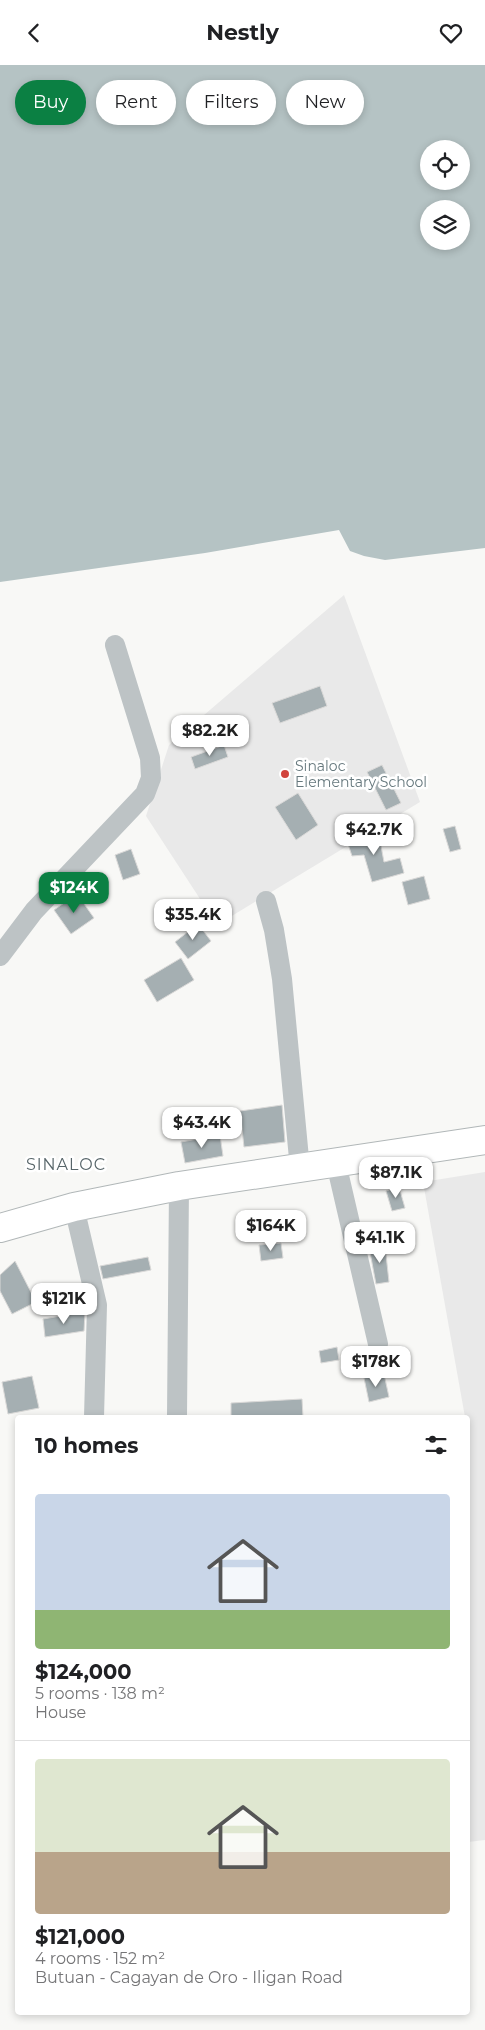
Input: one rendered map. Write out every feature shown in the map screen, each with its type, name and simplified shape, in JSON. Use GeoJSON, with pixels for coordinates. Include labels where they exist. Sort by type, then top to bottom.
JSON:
{"type":"FeatureCollection","features":[{"type":"Feature","properties":{"kind":"highway"},"geometry":{"type":"LineString","coordinates":[[0,1228],[74,1207],[179,1186],[485,1140]]}},
{"type":"Feature","properties":{"kind":"street"},"geometry":{"type":"LineString","coordinates":[[0,956],[34,911],[145,794],[151,778],[150,758],[115,645]]}},
{"type":"Feature","properties":{"kind":"street"},"geometry":{"type":"LineString","coordinates":[[266,901],[274,930],[282,979],[300,1169]]}},
{"type":"Feature","properties":{"kind":"street"},"geometry":{"type":"LineString","coordinates":[[336,1163],[378,1344]]}},
{"type":"Feature","properties":{"kind":"street"},"geometry":{"type":"LineString","coordinates":[[177,1415],[179,1186]]}},
{"type":"Feature","properties":{"kind":"street"},"geometry":{"type":"LineString","coordinates":[[74,1207],[97,1305],[94,1415]]}},
{"type":"Feature","properties":{"kind":"shaded area"},"geometry":{"type":"Polygon","coordinates":[[[0,65],[485,65],[485,548],[385,560],[350,551],[339,530],[205,553],[0,582],[0,65]]]}},
{"type":"Feature","properties":{"kind":"shaded area","name":"Sinaloc Elementary School"},"geometry":{"type":"Polygon","coordinates":[[[344,595],[420,802],[217,925],[146,816],[169,745],[344,595]]]}},
{"type":"Feature","properties":{"kind":"shaded area"},"geometry":{"type":"Polygon","coordinates":[[[485,1172],[485,1840],[470,1842],[470,1415],[465,1415],[423,1182],[485,1172]]]}},
{"type":"Feature","properties":{"kind":"building"},"geometry":{"type":"Polygon","coordinates":[[[320,686],[327,706],[280,723],[272,703],[320,686]]]}},
{"type":"Feature","properties":{"kind":"building"},"geometry":{"type":"Polygon","coordinates":[[[224,745],[228,757],[195,769],[191,757],[224,745]]]}},
{"type":"Feature","properties":{"kind":"building"},"geometry":{"type":"Polygon","coordinates":[[[382,765],[401,803],[386,810],[367,772],[382,765]]]}},
{"type":"Feature","properties":{"kind":"building"},"geometry":{"type":"Polygon","coordinates":[[[298,793],[318,825],[296,840],[275,807],[298,793]]]}},
{"type":"Feature","properties":{"kind":"building"},"geometry":{"type":"Polygon","coordinates":[[[455,826],[461,849],[450,852],[443,829],[455,826]]]}},
{"type":"Feature","properties":{"kind":"building"},"geometry":{"type":"Polygon","coordinates":[[[378,830],[384,862],[400,858],[404,873],[372,882],[364,855],[352,856],[346,838],[378,830]]]}},
{"type":"Feature","properties":{"kind":"building"},"geometry":{"type":"Polygon","coordinates":[[[131,849],[140,874],[123,880],[115,855],[131,849]]]}},
{"type":"Feature","properties":{"kind":"building"},"geometry":{"type":"Polygon","coordinates":[[[424,876],[430,899],[408,905],[402,882],[424,876]]]}},
{"type":"Feature","properties":{"kind":"building"},"geometry":{"type":"Polygon","coordinates":[[[77,894],[94,918],[71,934],[54,910],[77,894]]]}},
{"type":"Feature","properties":{"kind":"building"},"geometry":{"type":"Polygon","coordinates":[[[198,924],[211,941],[188,959],[175,942],[198,924]]]}},
{"type":"Feature","properties":{"kind":"building"},"geometry":{"type":"Polygon","coordinates":[[[181,958],[194,980],[157,1002],[144,980],[181,958]]]}},
{"type":"Feature","properties":{"kind":"building"},"geometry":{"type":"Polygon","coordinates":[[[282,1105],[285,1142],[244,1147],[240,1111],[282,1105]]]}},
{"type":"Feature","properties":{"kind":"building"},"geometry":{"type":"Polygon","coordinates":[[[220,1135],[223,1156],[185,1163],[181,1142],[220,1135]]]}},
{"type":"Feature","properties":{"kind":"building"},"geometry":{"type":"Polygon","coordinates":[[[399,1187],[405,1208],[392,1211],[386,1191],[399,1187]]]}},
{"type":"Feature","properties":{"kind":"building"},"geometry":{"type":"Polygon","coordinates":[[[281,1243],[283,1258],[261,1261],[259,1245],[281,1243]]]}},
{"type":"Feature","properties":{"kind":"building"},"geometry":{"type":"Polygon","coordinates":[[[385,1245],[389,1282],[376,1284],[369,1247],[385,1245]]]}},
{"type":"Feature","properties":{"kind":"building"},"geometry":{"type":"Polygon","coordinates":[[[148,1257],[151,1270],[103,1279],[100,1266],[148,1257]]]}},
{"type":"Feature","properties":{"kind":"building"},"geometry":{"type":"Polygon","coordinates":[[[15,1261],[36,1302],[12,1314],[0,1291],[0,1275],[15,1261]]]}},
{"type":"Feature","properties":{"kind":"building"},"geometry":{"type":"Polygon","coordinates":[[[85,1312],[84,1331],[45,1337],[43,1319],[85,1312]]]}},
{"type":"Feature","properties":{"kind":"building"},"geometry":{"type":"Polygon","coordinates":[[[337,1347],[339,1360],[321,1363],[319,1351],[337,1347]]]}},
{"type":"Feature","properties":{"kind":"building"},"geometry":{"type":"Polygon","coordinates":[[[384,1374],[389,1397],[369,1402],[364,1378],[384,1374]]]}},
{"type":"Feature","properties":{"kind":"building"},"geometry":{"type":"Polygon","coordinates":[[[32,1376],[39,1408],[8,1414],[2,1382],[32,1376]]]}},
{"type":"Feature","properties":{"kind":"building"},"geometry":{"type":"Polygon","coordinates":[[[302,1399],[303,1415],[231,1415],[231,1403],[302,1399]]]}},
{"type":"Feature","properties":{"kind":"place","name":"Sinaloc Elementary School"},"geometry":{"type":"Point","coordinates":[285,774]}},
{"type":"Feature","properties":{"kind":"district","name":"SINALOC"},"geometry":{"type":"Point","coordinates":[66,1164]}}]}
